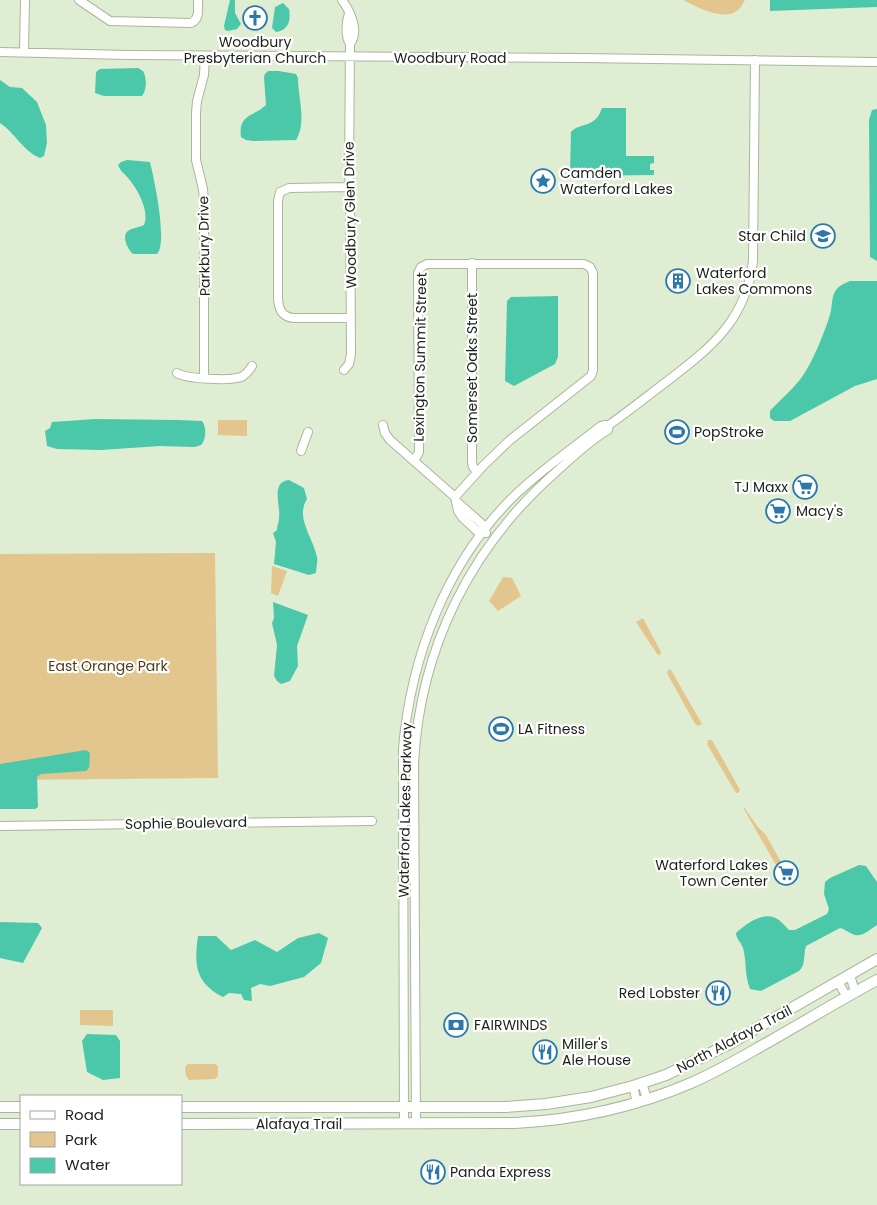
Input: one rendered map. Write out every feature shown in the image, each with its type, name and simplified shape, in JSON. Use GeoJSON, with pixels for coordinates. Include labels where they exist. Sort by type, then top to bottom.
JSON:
{"type":"FeatureCollection","features":[{"type":"Feature","properties":{"kind":"main road","name":"North Alafaya Trail"},"geometry":{"type":"LineString","coordinates":[[404,1107],[506,1107],[546,1104],[591,1097],[638,1085],[708,1056],[877,959]]}},
{"type":"Feature","properties":{"kind":"main road","name":"North Alafaya Trail"},"geometry":{"type":"LineString","coordinates":[[416,1124],[535,1122],[593,1114],[642,1101],[714,1072],[877,980]]}},
{"type":"Feature","properties":{"kind":"main road","name":"Alafaya Trail"},"geometry":{"type":"LineString","coordinates":[[182,1106],[404,1107]]}},
{"type":"Feature","properties":{"kind":"main road"},"geometry":{"type":"LineString","coordinates":[[0,1107],[20,1107]]}},
{"type":"Feature","properties":{"kind":"main road"},"geometry":{"type":"LineString","coordinates":[[0,1124],[20,1124]]}},
{"type":"Feature","properties":{"kind":"main road","name":"Alafaya Trail"},"geometry":{"type":"LineString","coordinates":[[182,1124],[416,1124]]}},
{"type":"Feature","properties":{"kind":"street"},"geometry":{"type":"LineString","coordinates":[[24,52],[25,0]]}},
{"type":"Feature","properties":{"kind":"street"},"geometry":{"type":"LineString","coordinates":[[80,0],[110,21],[191,22],[195,21],[198,17],[198,0]]}},
{"type":"Feature","properties":{"kind":"street","name":"Woodbury Glen Drive"},"geometry":{"type":"LineString","coordinates":[[342,0],[353,18],[353,40],[350,44],[349,58],[350,359],[344,370]]}},
{"type":"Feature","properties":{"kind":"street","name":"Woodbury Road"},"geometry":{"type":"LineString","coordinates":[[0,50],[128,56],[582,58],[877,62]]}},
{"type":"Feature","properties":{"kind":"street","name":"Parkbury Drive"},"geometry":{"type":"LineString","coordinates":[[204,378],[204,200],[196,160],[196,113],[197,101],[204,76],[205,56]]}},
{"type":"Feature","properties":{"kind":"street","name":"Waterford Lakes Parkway"},"geometry":{"type":"LineString","coordinates":[[416,1124],[414,763],[418,720],[428,673],[439,637],[454,602],[470,573],[493,539],[536,490],[566,463],[608,430],[609,425],[712,346],[729,326],[742,302],[753,262],[755,60]]}},
{"type":"Feature","properties":{"kind":"street"},"geometry":{"type":"LineString","coordinates":[[350,187],[289,188],[280,192],[278,201],[278,299],[280,311],[286,316],[294,318],[351,318]]}},
{"type":"Feature","properties":{"kind":"street","name":"Lexington Summit Street"},"geometry":{"type":"LineString","coordinates":[[414,461],[419,452],[418,270],[421,266],[427,264],[472,263],[584,264],[590,267],[593,273],[593,370],[591,376],[516,435],[477,472],[456,499]]}},
{"type":"Feature","properties":{"kind":"street","name":"Somerset Oaks Street"},"geometry":{"type":"LineString","coordinates":[[472,263],[472,462],[477,472]]}},
{"type":"Feature","properties":{"kind":"street"},"geometry":{"type":"LineString","coordinates":[[177,373],[188,378],[240,378],[252,366]]}},
{"type":"Feature","properties":{"kind":"street","name":"Waterford Lakes Parkway"},"geometry":{"type":"LineString","coordinates":[[404,1124],[403,748],[408,708],[416,669],[426,637],[441,603],[464,561],[484,531],[518,493],[601,426],[604,424],[609,425]]}},
{"type":"Feature","properties":{"kind":"street"},"geometry":{"type":"LineString","coordinates":[[383,425],[387,437],[456,499],[458,511],[462,517],[477,531],[484,531],[493,539]]}},
{"type":"Feature","properties":{"kind":"street"},"geometry":{"type":"LineString","coordinates":[[301,451],[308,432]]}},
{"type":"Feature","properties":{"kind":"street"},"geometry":{"type":"LineString","coordinates":[[416,669],[428,673]]}},
{"type":"Feature","properties":{"kind":"street","name":"Sophie Boulevard"},"geometry":{"type":"LineString","coordinates":[[0,826],[372,821]]}},
{"type":"Feature","properties":{"kind":"street"},"geometry":{"type":"LineString","coordinates":[[403,928],[408,937],[408,985],[415,998]]}},
{"type":"Feature","properties":{"kind":"street"},"geometry":{"type":"LineString","coordinates":[[850,975],[851,994]]}},
{"type":"Feature","properties":{"kind":"street"},"geometry":{"type":"LineString","coordinates":[[838,982],[851,994]]}},
{"type":"Feature","properties":{"kind":"street"},"geometry":{"type":"LineString","coordinates":[[638,1085],[642,1101]]}},
{"type":"Feature","properties":{"kind":"street"},"geometry":{"type":"LineString","coordinates":[[239,1124],[240,1106]]}},
{"type":"Feature","properties":{"kind":"green space"},"geometry":{"type":"Polygon","coordinates":[[[683,0],[745,0],[738,10],[732,13],[718,14],[683,0]]]}},
{"type":"Feature","properties":{"kind":"green space"},"geometry":{"type":"Polygon","coordinates":[[[218,420],[247,420],[247,436],[218,435],[218,420]]]}},
{"type":"Feature","properties":{"kind":"green space","name":"East Orange Park"},"geometry":{"type":"Polygon","coordinates":[[[215,553],[218,778],[0,780],[0,554],[215,553]]]}},
{"type":"Feature","properties":{"kind":"green space"},"geometry":{"type":"Polygon","coordinates":[[[272,566],[287,571],[278,596],[271,593],[272,566]]]}},
{"type":"Feature","properties":{"kind":"green space"},"geometry":{"type":"Polygon","coordinates":[[[503,577],[512,578],[521,596],[498,611],[489,601],[503,577]]]}},
{"type":"Feature","properties":{"kind":"green space"},"geometry":{"type":"Polygon","coordinates":[[[643,618],[661,652],[660,655],[657,654],[636,622],[643,618]]]}},
{"type":"Feature","properties":{"kind":"green space"},"geometry":{"type":"Polygon","coordinates":[[[669,669],[702,724],[698,726],[695,724],[667,673],[669,669]]]}},
{"type":"Feature","properties":{"kind":"green space"},"geometry":{"type":"Polygon","coordinates":[[[708,740],[712,740],[740,790],[738,793],[736,793],[707,744],[708,740]]]}},
{"type":"Feature","properties":{"kind":"green space"},"geometry":{"type":"Polygon","coordinates":[[[744,807],[757,826],[766,835],[786,871],[785,874],[781,874],[744,807]]]}},
{"type":"Feature","properties":{"kind":"green space"},"geometry":{"type":"Polygon","coordinates":[[[80,1010],[113,1010],[113,1026],[80,1025],[80,1010]]]}},
{"type":"Feature","properties":{"kind":"green space"},"geometry":{"type":"Polygon","coordinates":[[[188,1064],[215,1064],[218,1066],[218,1076],[215,1079],[189,1080],[186,1076],[185,1067],[188,1064]]]}},
{"type":"Feature","properties":{"kind":"water"},"geometry":{"type":"Polygon","coordinates":[[[230,0],[235,0],[235,13],[241,24],[237,29],[228,31],[225,30],[224,26],[230,0]]]}},
{"type":"Feature","properties":{"kind":"water"},"geometry":{"type":"Polygon","coordinates":[[[770,0],[877,0],[877,7],[770,11],[770,0]]]}},
{"type":"Feature","properties":{"kind":"water"},"geometry":{"type":"Polygon","coordinates":[[[283,3],[289,9],[290,17],[286,27],[276,32],[272,28],[275,7],[283,3]]]}},
{"type":"Feature","properties":{"kind":"water"},"geometry":{"type":"Polygon","coordinates":[[[138,68],[143,71],[146,80],[145,91],[142,96],[104,96],[95,93],[96,72],[100,69],[138,68]]]}},
{"type":"Feature","properties":{"kind":"water"},"geometry":{"type":"Polygon","coordinates":[[[268,71],[296,74],[298,78],[301,126],[296,140],[253,141],[241,137],[244,120],[266,105],[264,77],[268,71]]]}},
{"type":"Feature","properties":{"kind":"water"},"geometry":{"type":"Polygon","coordinates":[[[0,80],[10,87],[22,88],[37,102],[46,125],[47,143],[44,156],[40,158],[34,155],[0,123],[0,80]]]}},
{"type":"Feature","properties":{"kind":"water"},"geometry":{"type":"Polygon","coordinates":[[[602,108],[626,108],[626,156],[654,156],[654,163],[650,164],[650,170],[654,170],[654,175],[575,176],[570,174],[571,132],[595,119],[602,108]]]}},
{"type":"Feature","properties":{"kind":"water"},"geometry":{"type":"Polygon","coordinates":[[[877,109],[877,261],[870,257],[869,120],[872,110],[877,109]]]}},
{"type":"Feature","properties":{"kind":"water"},"geometry":{"type":"Polygon","coordinates":[[[127,160],[150,162],[161,224],[160,248],[157,254],[133,254],[126,243],[126,233],[144,225],[145,219],[144,207],[139,194],[118,165],[127,160]]]}},
{"type":"Feature","properties":{"kind":"water"},"geometry":{"type":"Polygon","coordinates":[[[850,281],[877,281],[877,379],[855,386],[790,421],[774,421],[770,418],[770,411],[795,386],[806,371],[826,328],[835,292],[842,284],[850,281]]]}},
{"type":"Feature","properties":{"kind":"water"},"geometry":{"type":"Polygon","coordinates":[[[558,296],[558,357],[555,364],[514,386],[505,381],[507,301],[511,297],[558,296]]]}},
{"type":"Feature","properties":{"kind":"water"},"geometry":{"type":"Polygon","coordinates":[[[95,419],[202,421],[205,427],[205,437],[201,445],[195,447],[160,446],[101,450],[57,449],[47,446],[45,431],[50,428],[52,422],[95,419]]]}},
{"type":"Feature","properties":{"kind":"water"},"geometry":{"type":"Polygon","coordinates":[[[289,480],[304,488],[307,499],[303,513],[304,520],[317,559],[316,573],[309,575],[274,564],[276,542],[273,533],[277,530],[279,520],[278,490],[283,482],[289,480]]]}},
{"type":"Feature","properties":{"kind":"water"},"geometry":{"type":"Polygon","coordinates":[[[273,602],[308,615],[297,646],[298,666],[290,681],[281,684],[274,676],[277,645],[272,623],[274,618],[273,602]]]}},
{"type":"Feature","properties":{"kind":"water"},"geometry":{"type":"Polygon","coordinates":[[[86,750],[90,753],[89,768],[86,771],[41,774],[37,777],[38,807],[35,809],[0,809],[0,764],[86,750]]]}},
{"type":"Feature","properties":{"kind":"water"},"geometry":{"type":"Polygon","coordinates":[[[859,865],[866,866],[877,882],[877,925],[861,935],[853,934],[840,928],[806,946],[804,963],[799,971],[761,991],[750,989],[743,948],[736,933],[748,923],[758,918],[768,916],[775,918],[782,922],[789,930],[795,930],[827,914],[829,909],[824,894],[825,882],[859,865]]]}},
{"type":"Feature","properties":{"kind":"water"},"geometry":{"type":"Polygon","coordinates":[[[0,922],[38,923],[42,928],[23,963],[0,958],[0,922]]]}},
{"type":"Feature","properties":{"kind":"water"},"geometry":{"type":"Polygon","coordinates":[[[319,933],[328,938],[321,963],[304,977],[270,986],[260,984],[251,988],[252,1001],[244,1000],[241,994],[229,993],[223,997],[207,986],[198,972],[196,955],[198,936],[216,936],[231,950],[255,940],[277,952],[298,938],[319,933]]]}},
{"type":"Feature","properties":{"kind":"water"},"geometry":{"type":"Polygon","coordinates":[[[87,1034],[116,1035],[120,1041],[120,1078],[103,1080],[87,1072],[82,1041],[87,1034]]]}},
{"type":"Feature","properties":{"kind":"place","name":"Woodbury Presbyterian Church"},"geometry":{"type":"Point","coordinates":[255,18]}},
{"type":"Feature","properties":{"kind":"place","name":"Camden Waterford Lakes"},"geometry":{"type":"Point","coordinates":[543,181]}},
{"type":"Feature","properties":{"kind":"place","name":"Star Child"},"geometry":{"type":"Point","coordinates":[823,236]}},
{"type":"Feature","properties":{"kind":"place","name":"Waterford Lakes Commons"},"geometry":{"type":"Point","coordinates":[678,281]}},
{"type":"Feature","properties":{"kind":"place","name":"PopStroke"},"geometry":{"type":"Point","coordinates":[677,432]}},
{"type":"Feature","properties":{"kind":"place","name":"TJ Maxx"},"geometry":{"type":"Point","coordinates":[805,487]}},
{"type":"Feature","properties":{"kind":"place","name":"Macy's"},"geometry":{"type":"Point","coordinates":[778,511]}},
{"type":"Feature","properties":{"kind":"place","name":"LA Fitness"},"geometry":{"type":"Point","coordinates":[501,729]}},
{"type":"Feature","properties":{"kind":"place","name":"Waterford Lakes Town Center"},"geometry":{"type":"Point","coordinates":[786,873]}},
{"type":"Feature","properties":{"kind":"place","name":"Red Lobster"},"geometry":{"type":"Point","coordinates":[718,993]}},
{"type":"Feature","properties":{"kind":"place","name":"FAIRWINDS"},"geometry":{"type":"Point","coordinates":[456,1025]}},
{"type":"Feature","properties":{"kind":"place","name":"Miller's Ale House"},"geometry":{"type":"Point","coordinates":[545,1052]}},
{"type":"Feature","properties":{"kind":"place","name":"Panda Express"},"geometry":{"type":"Point","coordinates":[433,1172]}}]}
